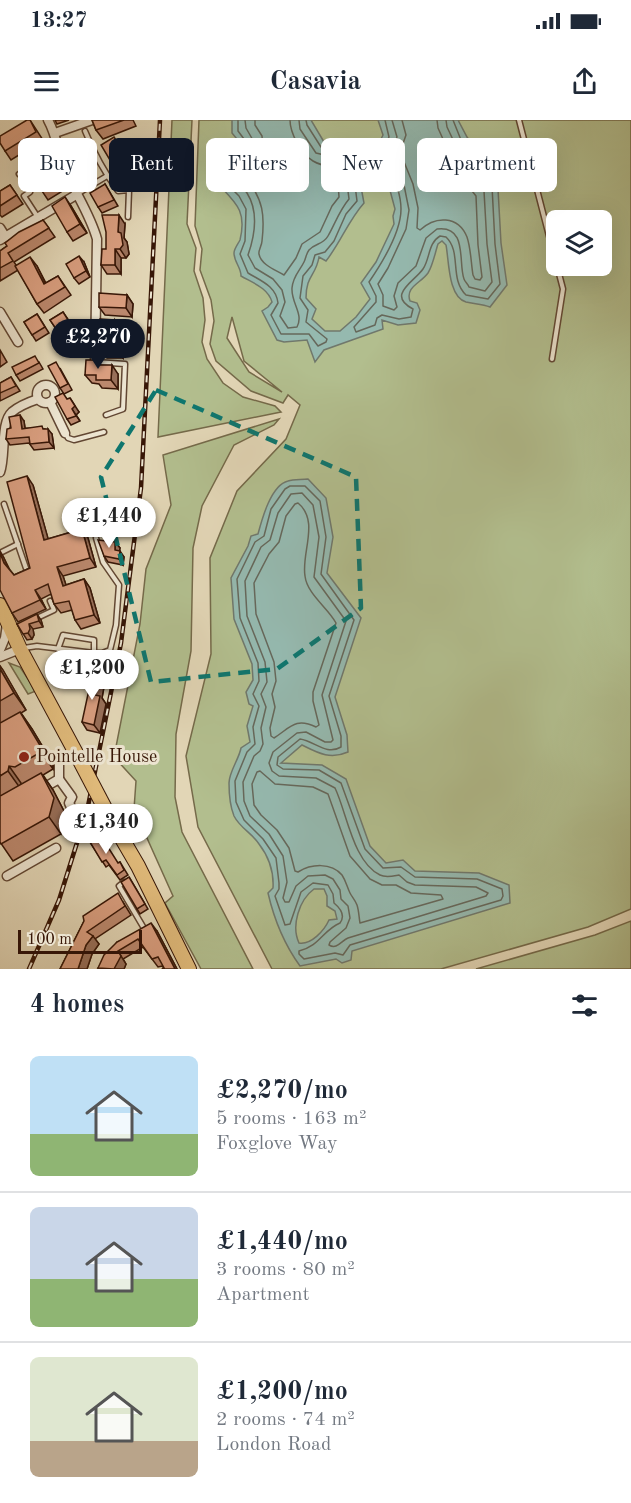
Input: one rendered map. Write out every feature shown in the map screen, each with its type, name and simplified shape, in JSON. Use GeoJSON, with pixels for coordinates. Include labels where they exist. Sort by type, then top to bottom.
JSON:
{"type":"FeatureCollection","features":[{"type":"Feature","properties":{"kind":"main road"},"geometry":{"type":"LineString","coordinates":[[0,605],[12,626],[20,649],[138,866],[155,926],[189,969]]}},
{"type":"Feature","properties":{"kind":"street"},"geometry":{"type":"LineString","coordinates":[[48,120],[57,138]]}},
{"type":"Feature","properties":{"kind":"street"},"geometry":{"type":"LineString","coordinates":[[56,133],[92,120]]}},
{"type":"Feature","properties":{"kind":"street"},"geometry":{"type":"LineString","coordinates":[[75,192],[92,220],[98,239],[95,362]]}},
{"type":"Feature","properties":{"kind":"street"},"geometry":{"type":"LineString","coordinates":[[2,235],[76,195]]}},
{"type":"Feature","properties":{"kind":"street"},"geometry":{"type":"LineString","coordinates":[[0,312],[18,342]]}},
{"type":"Feature","properties":{"kind":"street"},"geometry":{"type":"LineString","coordinates":[[48,386],[53,390],[54,395],[50,402],[42,402],[38,399],[37,393],[40,388],[48,386]]}},
{"type":"Feature","properties":{"kind":"street"},"geometry":{"type":"LineString","coordinates":[[0,472],[8,418],[18,408],[38,399]]}},
{"type":"Feature","properties":{"kind":"street"},"geometry":{"type":"LineString","coordinates":[[50,402],[65,434]]}},
{"type":"Feature","properties":{"kind":"street"},"geometry":{"type":"LineString","coordinates":[[0,650],[12,626]]}},
{"type":"Feature","properties":{"kind":"street"},"geometry":{"type":"LineString","coordinates":[[0,657],[20,649]]}},
{"type":"Feature","properties":{"kind":"street"},"geometry":{"type":"LineString","coordinates":[[59,765],[59,779],[72,797],[69,803],[73,811]]}},
{"type":"Feature","properties":{"kind":"street"},"geometry":{"type":"LineString","coordinates":[[29,796],[59,779]]}},
{"type":"Feature","properties":{"kind":"street"},"geometry":{"type":"LineString","coordinates":[[7,876],[56,848]]}},
{"type":"Feature","properties":{"kind":"street"},"geometry":{"type":"LineString","coordinates":[[135,936],[155,926]]}},
{"type":"Feature","properties":{"kind":"lane"},"geometry":{"type":"LineString","coordinates":[[519,120],[546,222]]}},
{"type":"Feature","properties":{"kind":"lane"},"geometry":{"type":"LineString","coordinates":[[85,131],[95,155],[118,191],[129,190],[128,217]]}},
{"type":"Feature","properties":{"kind":"lane"},"geometry":{"type":"LineString","coordinates":[[76,195],[107,176]]}},
{"type":"Feature","properties":{"kind":"lane"},"geometry":{"type":"LineString","coordinates":[[30,192],[24,196],[38,217]]}},
{"type":"Feature","properties":{"kind":"lane"},"geometry":{"type":"LineString","coordinates":[[552,359],[563,289],[560,276]]}},
{"type":"Feature","properties":{"kind":"lane"},"geometry":{"type":"LineString","coordinates":[[95,362],[125,364],[123,409],[106,415]]}},
{"type":"Feature","properties":{"kind":"lane"},"geometry":{"type":"LineString","coordinates":[[65,434],[74,440],[104,432]]}},
{"type":"Feature","properties":{"kind":"lane"},"geometry":{"type":"LineString","coordinates":[[4,504],[28,576]]}},
{"type":"Feature","properties":{"kind":"lane"},"geometry":{"type":"LineString","coordinates":[[20,649],[37,646],[94,653],[110,650],[116,625],[119,585],[103,562],[96,538]]}},
{"type":"Feature","properties":{"kind":"lane"},"geometry":{"type":"LineString","coordinates":[[0,553],[18,544]]}},
{"type":"Feature","properties":{"kind":"lane"},"geometry":{"type":"LineString","coordinates":[[28,622],[54,610],[50,601]]}},
{"type":"Feature","properties":{"kind":"lane"},"geometry":{"type":"LineString","coordinates":[[58,649],[63,635],[94,640],[94,653]]}},
{"type":"Feature","properties":{"kind":"lane"},"geometry":{"type":"LineString","coordinates":[[129,879],[119,886],[155,926]]}},
{"type":"Feature","properties":{"kind":"highlighted area"},"geometry":{"type":"Polygon","coordinates":[[[156,390],[356,477],[361,608],[277,669],[151,682],[101,477],[156,390]]]}},
{"type":"Feature","properties":{"kind":"green space"},"geometry":{"type":"Polygon","coordinates":[[[172,120],[192,120],[191,138],[171,138],[172,120]]]}},
{"type":"Feature","properties":{"kind":"green space"},"geometry":{"type":"Polygon","coordinates":[[[199,120],[631,120],[631,909],[588,927],[441,969],[272,969],[198,827],[186,756],[211,654],[210,558],[237,491],[286,439],[300,405],[288,395],[283,403],[251,391],[216,361],[210,344],[214,321],[211,300],[200,270],[202,249],[195,226],[199,120]],[[232,317],[227,338],[249,372],[282,392],[244,361],[232,317]]]}},
{"type":"Feature","properties":{"kind":"green space"},"geometry":{"type":"Polygon","coordinates":[[[169,192],[189,192],[187,224],[196,248],[194,271],[203,298],[205,320],[202,342],[207,359],[223,383],[243,397],[275,406],[281,412],[158,437],[169,192]]]}},
{"type":"Feature","properties":{"kind":"green space"},"geometry":{"type":"Polygon","coordinates":[[[279,419],[274,425],[234,445],[202,506],[193,548],[191,651],[176,734],[175,797],[182,832],[253,969],[201,969],[165,903],[173,896],[134,809],[136,781],[114,757],[140,624],[146,569],[171,505],[163,455],[279,419]]]}},
{"type":"Feature","properties":{"kind":"green space"},"geometry":{"type":"Polygon","coordinates":[[[9,663],[20,667],[36,691],[28,694],[9,663]]]}},
{"type":"Feature","properties":{"kind":"green space"},"geometry":{"type":"Polygon","coordinates":[[[631,921],[631,969],[476,969],[595,935],[631,921]]]}},
{"type":"Feature","properties":{"kind":"water"},"geometry":{"type":"Polygon","coordinates":[[[232,120],[311,120],[322,138],[321,192],[362,192],[364,203],[326,261],[319,257],[306,290],[306,298],[316,309],[312,319],[325,331],[340,331],[356,317],[370,299],[361,283],[376,262],[394,224],[395,209],[390,192],[405,192],[405,138],[382,138],[383,135],[378,120],[458,120],[468,138],[417,138],[417,192],[498,192],[501,243],[507,285],[490,307],[460,299],[453,286],[446,245],[442,241],[438,244],[428,273],[410,292],[410,301],[417,303],[420,310],[416,323],[398,325],[382,320],[383,329],[324,350],[315,362],[307,340],[284,342],[277,340],[262,311],[272,302],[270,297],[260,286],[241,276],[234,253],[242,230],[241,215],[235,203],[225,192],[309,192],[309,138],[236,138],[232,133],[232,120]]]}},
{"type":"Feature","properties":{"kind":"water"},"geometry":{"type":"Polygon","coordinates":[[[308,479],[326,498],[333,537],[327,573],[361,618],[335,697],[347,735],[348,752],[330,755],[319,753],[302,745],[281,763],[322,765],[346,779],[370,846],[386,863],[403,860],[415,871],[479,873],[509,885],[510,903],[352,951],[351,960],[342,963],[336,959],[300,966],[284,940],[273,912],[268,893],[273,888],[273,882],[268,859],[256,840],[234,816],[231,804],[229,779],[241,748],[250,742],[247,726],[253,706],[249,704],[246,692],[253,680],[252,664],[234,619],[231,578],[251,536],[258,534],[268,503],[277,489],[288,481],[308,479]],[[314,889],[301,906],[296,921],[299,943],[312,940],[324,929],[329,920],[337,919],[335,911],[327,906],[324,889],[314,889]]]}},
{"type":"Feature","properties":{"kind":"building"},"geometry":{"type":"Polygon","coordinates":[[[27,120],[30,120],[36,132],[26,138],[18,138],[18,143],[5,151],[0,143],[0,136],[27,120]]]}},
{"type":"Feature","properties":{"kind":"building"},"geometry":{"type":"Polygon","coordinates":[[[92,120],[124,120],[96,130],[92,120]]]}},
{"type":"Feature","properties":{"kind":"building"},"geometry":{"type":"Polygon","coordinates":[[[109,140],[109,158],[101,145],[109,140]]]}},
{"type":"Feature","properties":{"kind":"building"},"geometry":{"type":"Polygon","coordinates":[[[105,184],[114,200],[98,207],[90,193],[97,192],[97,189],[105,184]]]}},
{"type":"Feature","properties":{"kind":"building"},"geometry":{"type":"Polygon","coordinates":[[[10,185],[17,195],[0,206],[0,191],[10,185]]]}},
{"type":"Feature","properties":{"kind":"building"},"geometry":{"type":"Polygon","coordinates":[[[65,197],[80,224],[67,232],[52,206],[65,197]]]}},
{"type":"Feature","properties":{"kind":"building"},"geometry":{"type":"Polygon","coordinates":[[[102,215],[119,215],[118,232],[121,233],[123,245],[120,249],[115,249],[115,265],[101,265],[102,249],[106,249],[106,232],[102,215]]]}},
{"type":"Feature","properties":{"kind":"building"},"geometry":{"type":"Polygon","coordinates":[[[43,220],[49,228],[8,253],[13,261],[0,268],[0,251],[7,246],[5,243],[19,232],[43,220]]]}},
{"type":"Feature","properties":{"kind":"building"},"geometry":{"type":"Polygon","coordinates":[[[79,256],[86,271],[74,278],[66,264],[79,256]]]}},
{"type":"Feature","properties":{"kind":"building"},"geometry":{"type":"Polygon","coordinates":[[[30,257],[44,284],[58,276],[65,287],[37,304],[15,266],[30,257]]]}},
{"type":"Feature","properties":{"kind":"building"},"geometry":{"type":"Polygon","coordinates":[[[99,293],[127,295],[126,308],[99,307],[99,293]]]}},
{"type":"Feature","properties":{"kind":"building"},"geometry":{"type":"Polygon","coordinates":[[[63,312],[77,334],[65,342],[50,320],[63,312]]]}},
{"type":"Feature","properties":{"kind":"building"},"geometry":{"type":"Polygon","coordinates":[[[37,314],[45,327],[32,335],[24,322],[37,314]]]}},
{"type":"Feature","properties":{"kind":"building"},"geometry":{"type":"Polygon","coordinates":[[[100,319],[115,320],[116,350],[101,349],[100,319]]]}},
{"type":"Feature","properties":{"kind":"building"},"geometry":{"type":"Polygon","coordinates":[[[35,356],[39,363],[16,375],[12,367],[35,356]]]}},
{"type":"Feature","properties":{"kind":"building"},"geometry":{"type":"Polygon","coordinates":[[[86,360],[97,360],[98,365],[112,365],[111,380],[96,380],[96,375],[85,375],[86,360]]]}},
{"type":"Feature","properties":{"kind":"building"},"geometry":{"type":"Polygon","coordinates":[[[56,362],[68,384],[60,388],[48,366],[56,362]]]}},
{"type":"Feature","properties":{"kind":"building"},"geometry":{"type":"Polygon","coordinates":[[[11,377],[16,386],[0,393],[0,383],[11,377]]]}},
{"type":"Feature","properties":{"kind":"building"},"geometry":{"type":"Polygon","coordinates":[[[63,393],[75,406],[72,409],[76,416],[67,419],[55,397],[63,393]]]}},
{"type":"Feature","properties":{"kind":"building"},"geometry":{"type":"Polygon","coordinates":[[[20,415],[22,429],[42,426],[43,429],[48,429],[49,442],[30,444],[29,437],[6,439],[7,429],[11,428],[9,417],[20,415]]]}},
{"type":"Feature","properties":{"kind":"building"},"geometry":{"type":"Polygon","coordinates":[[[27,476],[44,540],[82,529],[90,558],[57,567],[63,586],[84,579],[94,615],[75,620],[69,601],[54,604],[48,584],[35,590],[40,600],[12,613],[0,590],[0,553],[4,563],[14,575],[30,568],[7,482],[27,476]]]}},
{"type":"Feature","properties":{"kind":"building"},"geometry":{"type":"Polygon","coordinates":[[[98,540],[115,542],[115,550],[120,551],[119,559],[104,556],[98,540]]]}},
{"type":"Feature","properties":{"kind":"building"},"geometry":{"type":"Polygon","coordinates":[[[37,614],[39,621],[29,624],[28,633],[23,634],[17,624],[37,614]]]}},
{"type":"Feature","properties":{"kind":"building"},"geometry":{"type":"Polygon","coordinates":[[[0,669],[14,693],[0,701],[0,669]]]}},
{"type":"Feature","properties":{"kind":"building"},"geometry":{"type":"Polygon","coordinates":[[[93,671],[100,673],[95,695],[100,696],[94,725],[82,722],[93,671]]]}},
{"type":"Feature","properties":{"kind":"building"},"geometry":{"type":"Polygon","coordinates":[[[20,712],[41,747],[41,752],[15,767],[9,766],[8,771],[0,776],[0,723],[20,712]]]}},
{"type":"Feature","properties":{"kind":"building"},"geometry":{"type":"Polygon","coordinates":[[[41,773],[54,798],[49,817],[1,844],[0,796],[41,773]]]}},
{"type":"Feature","properties":{"kind":"building"},"geometry":{"type":"Polygon","coordinates":[[[101,836],[124,870],[117,875],[106,860],[102,862],[90,842],[101,836]]]}},
{"type":"Feature","properties":{"kind":"building"},"geometry":{"type":"Polygon","coordinates":[[[129,877],[145,904],[137,909],[121,882],[129,877]]]}},
{"type":"Feature","properties":{"kind":"building"},"geometry":{"type":"Polygon","coordinates":[[[118,893],[125,906],[87,932],[93,936],[86,945],[78,969],[60,969],[84,921],[83,916],[118,893]]]}},
{"type":"Feature","properties":{"kind":"building"},"geometry":{"type":"Polygon","coordinates":[[[151,923],[175,969],[162,969],[164,968],[158,957],[152,959],[138,939],[118,951],[121,956],[114,969],[98,968],[104,955],[117,942],[151,923]]]}},
{"type":"Feature","properties":{"kind":"railway"},"geometry":{"type":"LineString","coordinates":[[29,969],[59,900],[87,811],[121,643],[141,488],[160,120]]}},
{"type":"Feature","properties":{"kind":"place","name":"Pointelle House"},"geometry":{"type":"Point","coordinates":[24,757]}}]}
